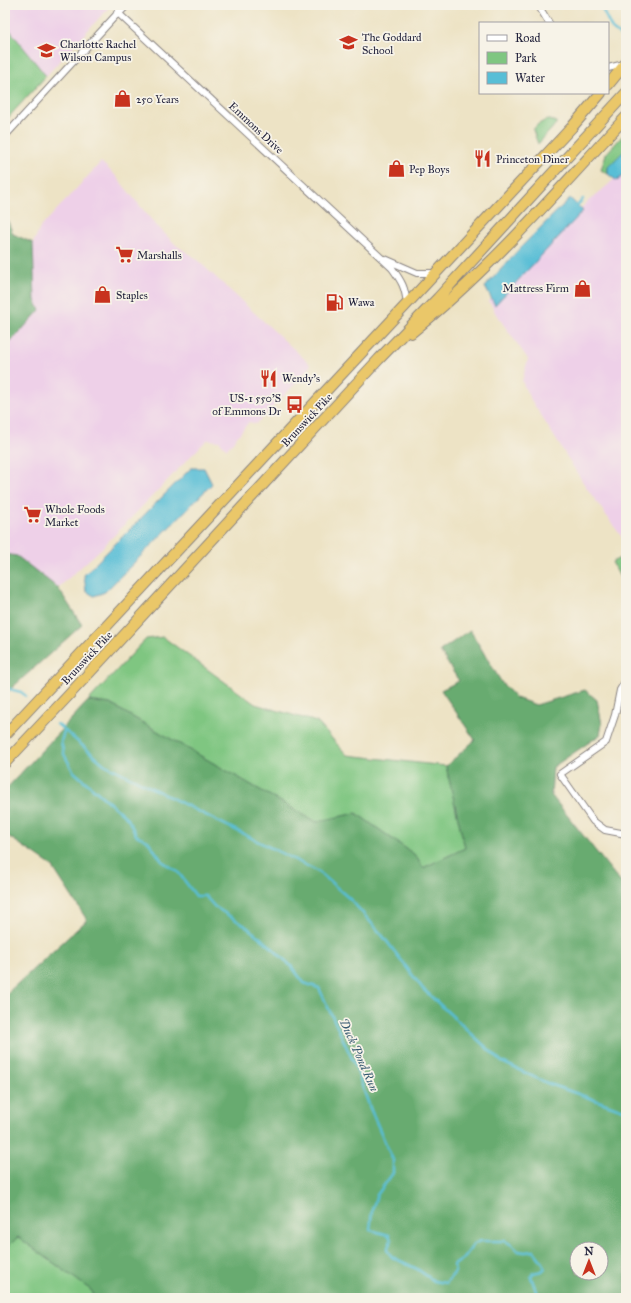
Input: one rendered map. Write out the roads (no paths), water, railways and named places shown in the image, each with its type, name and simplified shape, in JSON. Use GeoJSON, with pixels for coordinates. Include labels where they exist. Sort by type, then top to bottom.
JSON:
{"type":"FeatureCollection","features":[{"type":"Feature","properties":{"kind":"highway"},"geometry":{"type":"LineString","coordinates":[[609,83],[626,64]]}},
{"type":"Feature","properties":{"kind":"highway","name":"Brunswick Pike"},"geometry":{"type":"LineString","coordinates":[[5,763],[379,359],[438,298],[626,93]]}},
{"type":"Feature","properties":{"kind":"highway","name":"Brunswick Pike"},"geometry":{"type":"LineString","coordinates":[[5,735],[572,127],[600,94]]}},
{"type":"Feature","properties":{"kind":"highway"},"geometry":{"type":"LineString","coordinates":[[379,359],[438,311],[483,268],[548,203],[626,117]]}},
{"type":"Feature","properties":{"kind":"street"},"geometry":{"type":"LineString","coordinates":[[5,136],[126,5]]}},
{"type":"Feature","properties":{"kind":"street"},"geometry":{"type":"LineString","coordinates":[[538,5],[548,22]]}},
{"type":"Feature","properties":{"kind":"street","name":"Emmons Drive"},"geometry":{"type":"LineString","coordinates":[[118,14],[392,268],[406,291],[407,304]]}},
{"type":"Feature","properties":{"kind":"street"},"geometry":{"type":"LineString","coordinates":[[609,68],[626,64]]}},
{"type":"Feature","properties":{"kind":"street","name":"Emmons Drive"},"geometry":{"type":"LineString","coordinates":[[380,256],[417,272],[436,273]]}},
{"type":"Feature","properties":{"kind":"street"},"geometry":{"type":"LineString","coordinates":[[626,680],[620,690],[615,715],[606,742],[560,774],[593,821],[605,830],[626,834]]}},
{"type":"Feature","properties":{"kind":"water"},"geometry":{"type":"Polygon","coordinates":[[[626,149],[626,173],[617,181],[608,174],[608,167],[626,149]]]}},
{"type":"Feature","properties":{"kind":"water"},"geometry":{"type":"Polygon","coordinates":[[[570,198],[583,211],[495,305],[485,287],[520,248],[570,198]]]}},
{"type":"Feature","properties":{"kind":"water"},"geometry":{"type":"Polygon","coordinates":[[[191,468],[204,468],[212,484],[105,592],[94,596],[86,591],[84,575],[191,468]]]}},
{"type":"Feature","properties":{"kind":"waterway"},"geometry":{"type":"LineString","coordinates":[[600,5],[608,22]]}},
{"type":"Feature","properties":{"kind":"waterway"},"geometry":{"type":"LineString","coordinates":[[609,23],[612,29],[621,36]]}},
{"type":"Feature","properties":{"kind":"waterway"},"geometry":{"type":"LineString","coordinates":[[576,207],[583,199]]}},
{"type":"Feature","properties":{"kind":"waterway","name":"Duck Pond Run"},"geometry":{"type":"LineString","coordinates":[[5,688],[21,692],[26,696]]}},
{"type":"Feature","properties":{"kind":"waterway"},"geometry":{"type":"LineString","coordinates":[[57,724],[104,764],[319,872],[351,900],[382,935],[423,989],[502,1062],[547,1083],[626,1111]]}},
{"type":"Feature","properties":{"kind":"waterway","name":"Duck Pond Run"},"geometry":{"type":"LineString","coordinates":[[64,731],[61,742],[64,754],[73,771],[128,819],[136,835],[148,841],[162,861],[178,872],[196,896],[205,896],[215,907],[244,925],[268,944],[292,967],[304,983],[319,988],[355,1065],[370,1108],[393,1160],[393,1173],[377,1195],[372,1210],[370,1230],[389,1235],[391,1240],[387,1250],[392,1257],[417,1269],[434,1281],[446,1283],[455,1272],[454,1265],[463,1259],[474,1244],[480,1241],[505,1241],[518,1251],[534,1251],[543,1263],[545,1268],[542,1271],[533,1273],[531,1277],[536,1291],[536,1298]]}},
{"type":"Feature","properties":{"kind":"place","name":"The Goddard School"},"geometry":{"type":"Point","coordinates":[349,43]}},
{"type":"Feature","properties":{"kind":"place","name":"Charlotte Rachel Wilson Campus"},"geometry":{"type":"Point","coordinates":[47,50]}},
{"type":"Feature","properties":{"kind":"place","name":"250 Years"},"geometry":{"type":"Point","coordinates":[123,99]}},
{"type":"Feature","properties":{"kind":"place","name":"Princeton Diner"},"geometry":{"type":"Point","coordinates":[483,159]}},
{"type":"Feature","properties":{"kind":"place","name":"Pep Boys"},"geometry":{"type":"Point","coordinates":[396,169]}},
{"type":"Feature","properties":{"kind":"place","name":"Marshalls"},"geometry":{"type":"Point","coordinates":[124,255]}},
{"type":"Feature","properties":{"kind":"place","name":"Mattress Firm"},"geometry":{"type":"Point","coordinates":[582,288]}},
{"type":"Feature","properties":{"kind":"place","name":"Staples"},"geometry":{"type":"Point","coordinates":[103,295]}},
{"type":"Feature","properties":{"kind":"place","name":"Wawa"},"geometry":{"type":"Point","coordinates":[335,302]}},
{"type":"Feature","properties":{"kind":"place","name":"Wendy's"},"geometry":{"type":"Point","coordinates":[269,378]}},
{"type":"Feature","properties":{"kind":"place","name":"US-1 550'S of Emmons Dr"},"geometry":{"type":"Point","coordinates":[294,404]}},
{"type":"Feature","properties":{"kind":"place","name":"Whole Foods Market"},"geometry":{"type":"Point","coordinates":[32,515]}}]}
